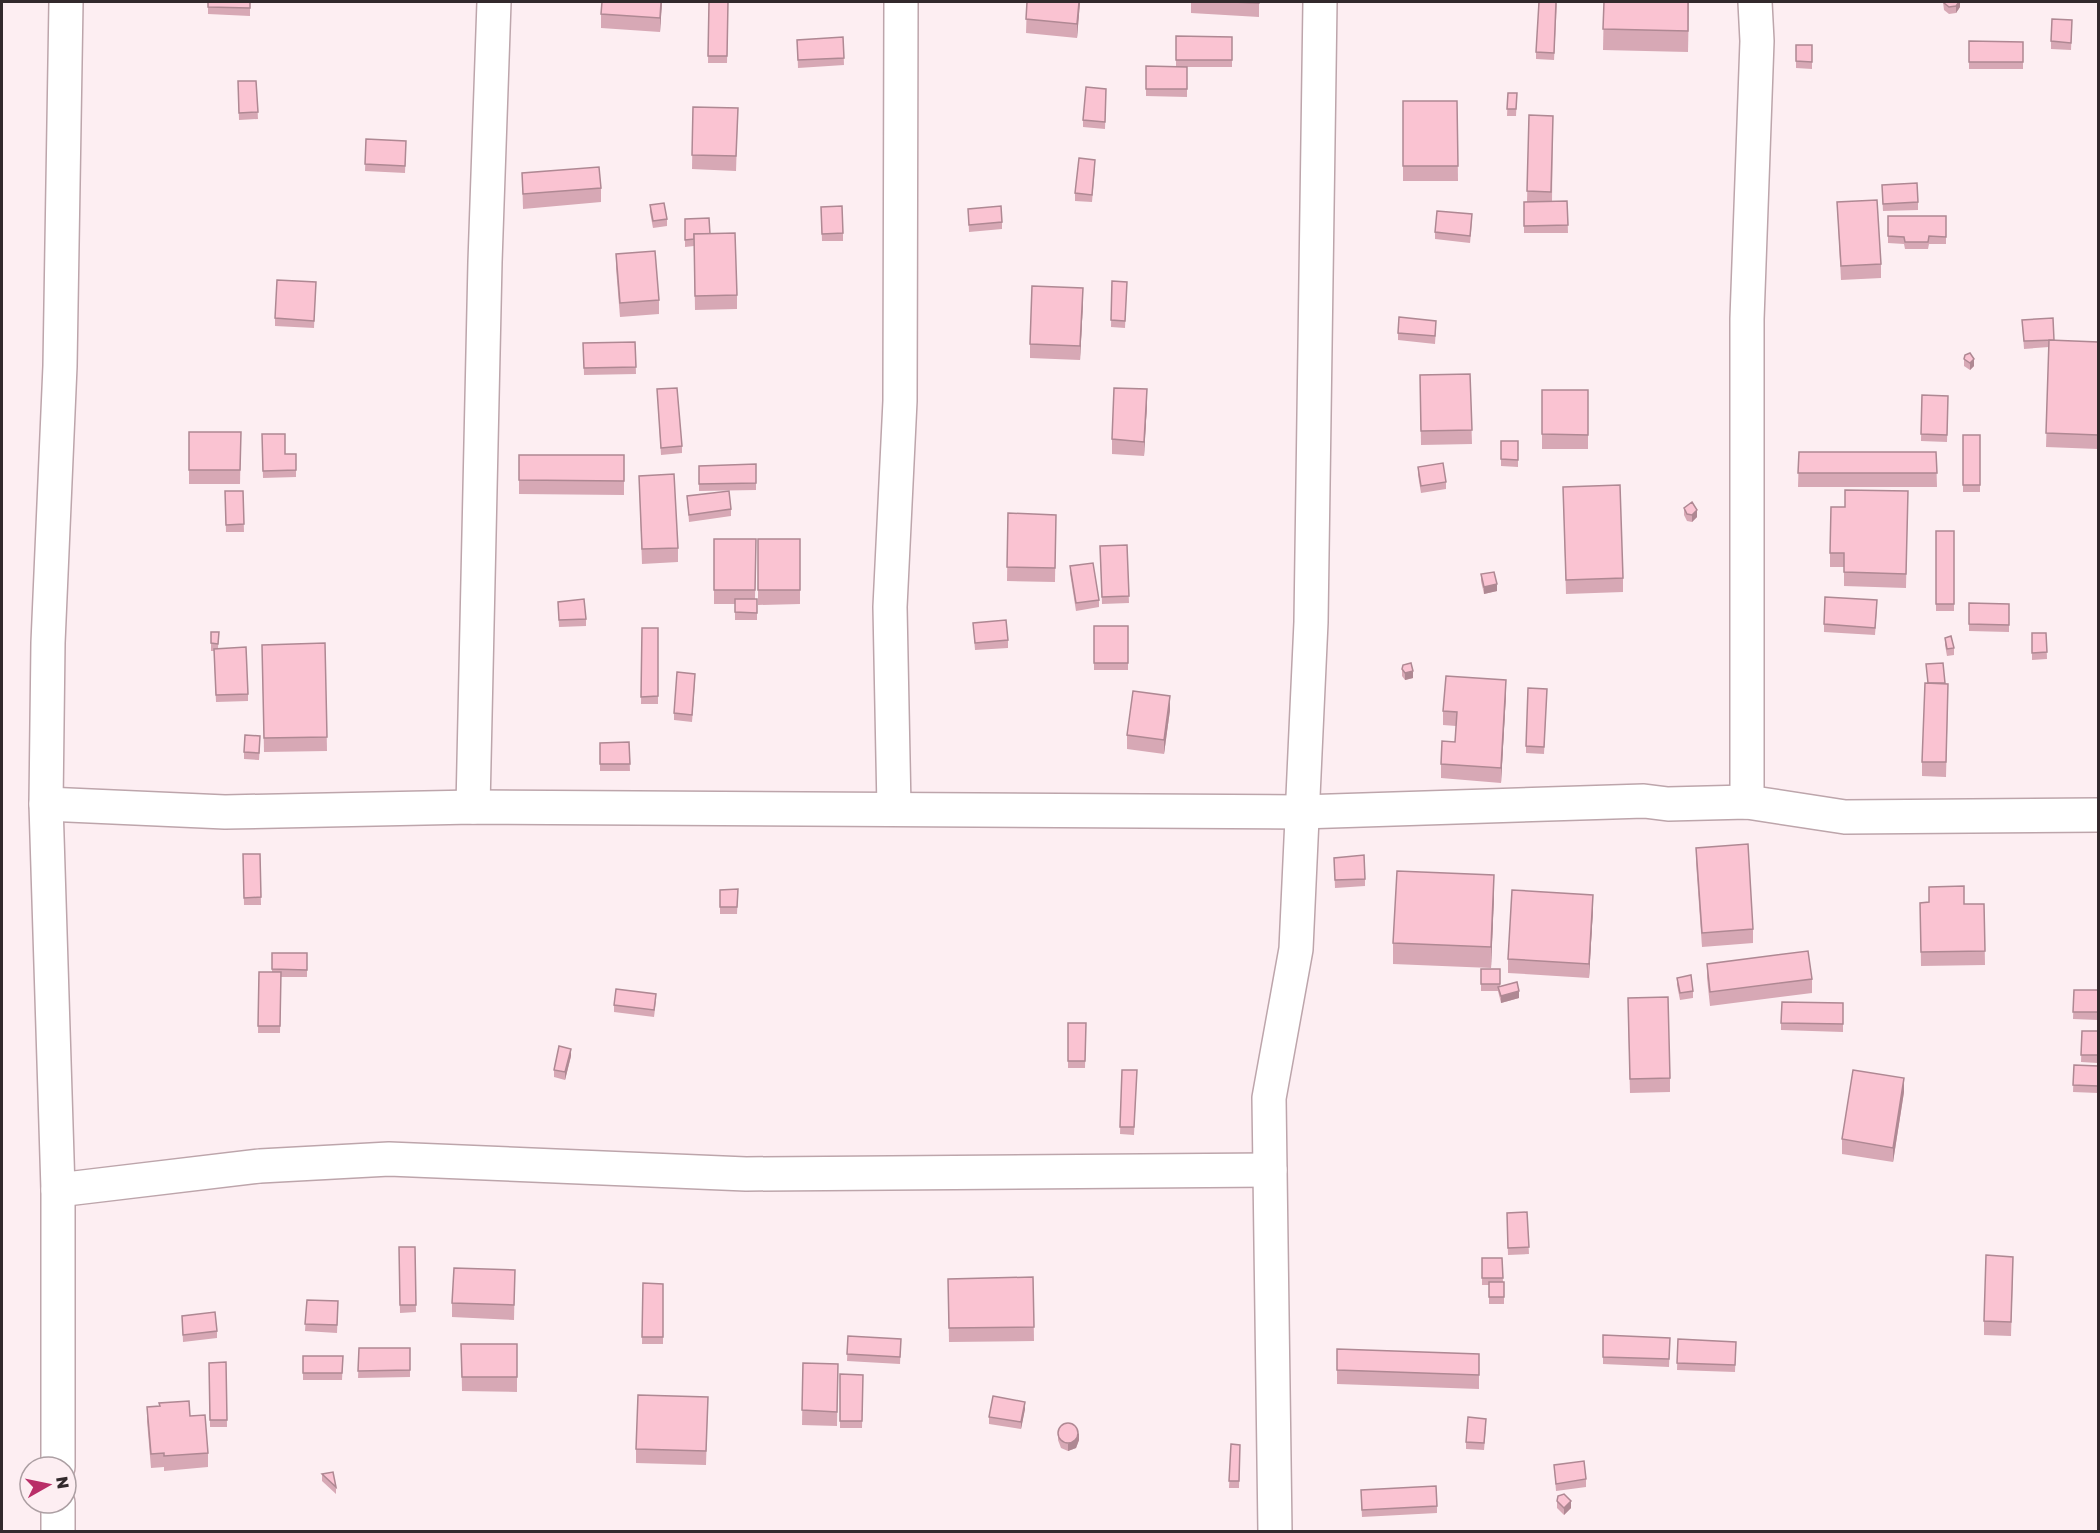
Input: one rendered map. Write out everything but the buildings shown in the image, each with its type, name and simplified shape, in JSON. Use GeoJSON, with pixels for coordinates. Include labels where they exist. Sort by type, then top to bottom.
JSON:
{"type":"FeatureCollection","features":[{"type":"Feature","properties":{"kind":"street"},"geometry":{"type":"LineString","coordinates":[[58,1455],[58,1190],[46,804],[48,643],[60,366],[66,2]]}},
{"type":"Feature","properties":{"kind":"street"},"geometry":{"type":"LineString","coordinates":[[473,807],[485,262],[494,2]]}},
{"type":"Feature","properties":{"kind":"street"},"geometry":{"type":"LineString","coordinates":[[894,809],[890,607],[900,401],[901,2]]}},
{"type":"Feature","properties":{"kind":"street"},"geometry":{"type":"LineString","coordinates":[[1275,1532],[1269,1098],[1296,949],[1311,622],[1320,2]]}},
{"type":"Feature","properties":{"kind":"street"},"geometry":{"type":"LineString","coordinates":[[1747,802],[1747,319],[1757,41],[1755,2]]}},
{"type":"Feature","properties":{"kind":"street"},"geometry":{"type":"LineString","coordinates":[[46,804],[225,812],[473,807],[1301,812],[1644,801],[1668,804],[1747,802],[1845,817],[2098,815]]}},
{"type":"Feature","properties":{"kind":"street"},"geometry":{"type":"LineString","coordinates":[[58,1190],[260,1166],[389,1159],[746,1174],[1270,1170]]}},
{"type":"Feature","properties":{"kind":"street"},"geometry":{"type":"LineString","coordinates":[[58,1515],[58,1532]]}}]}
